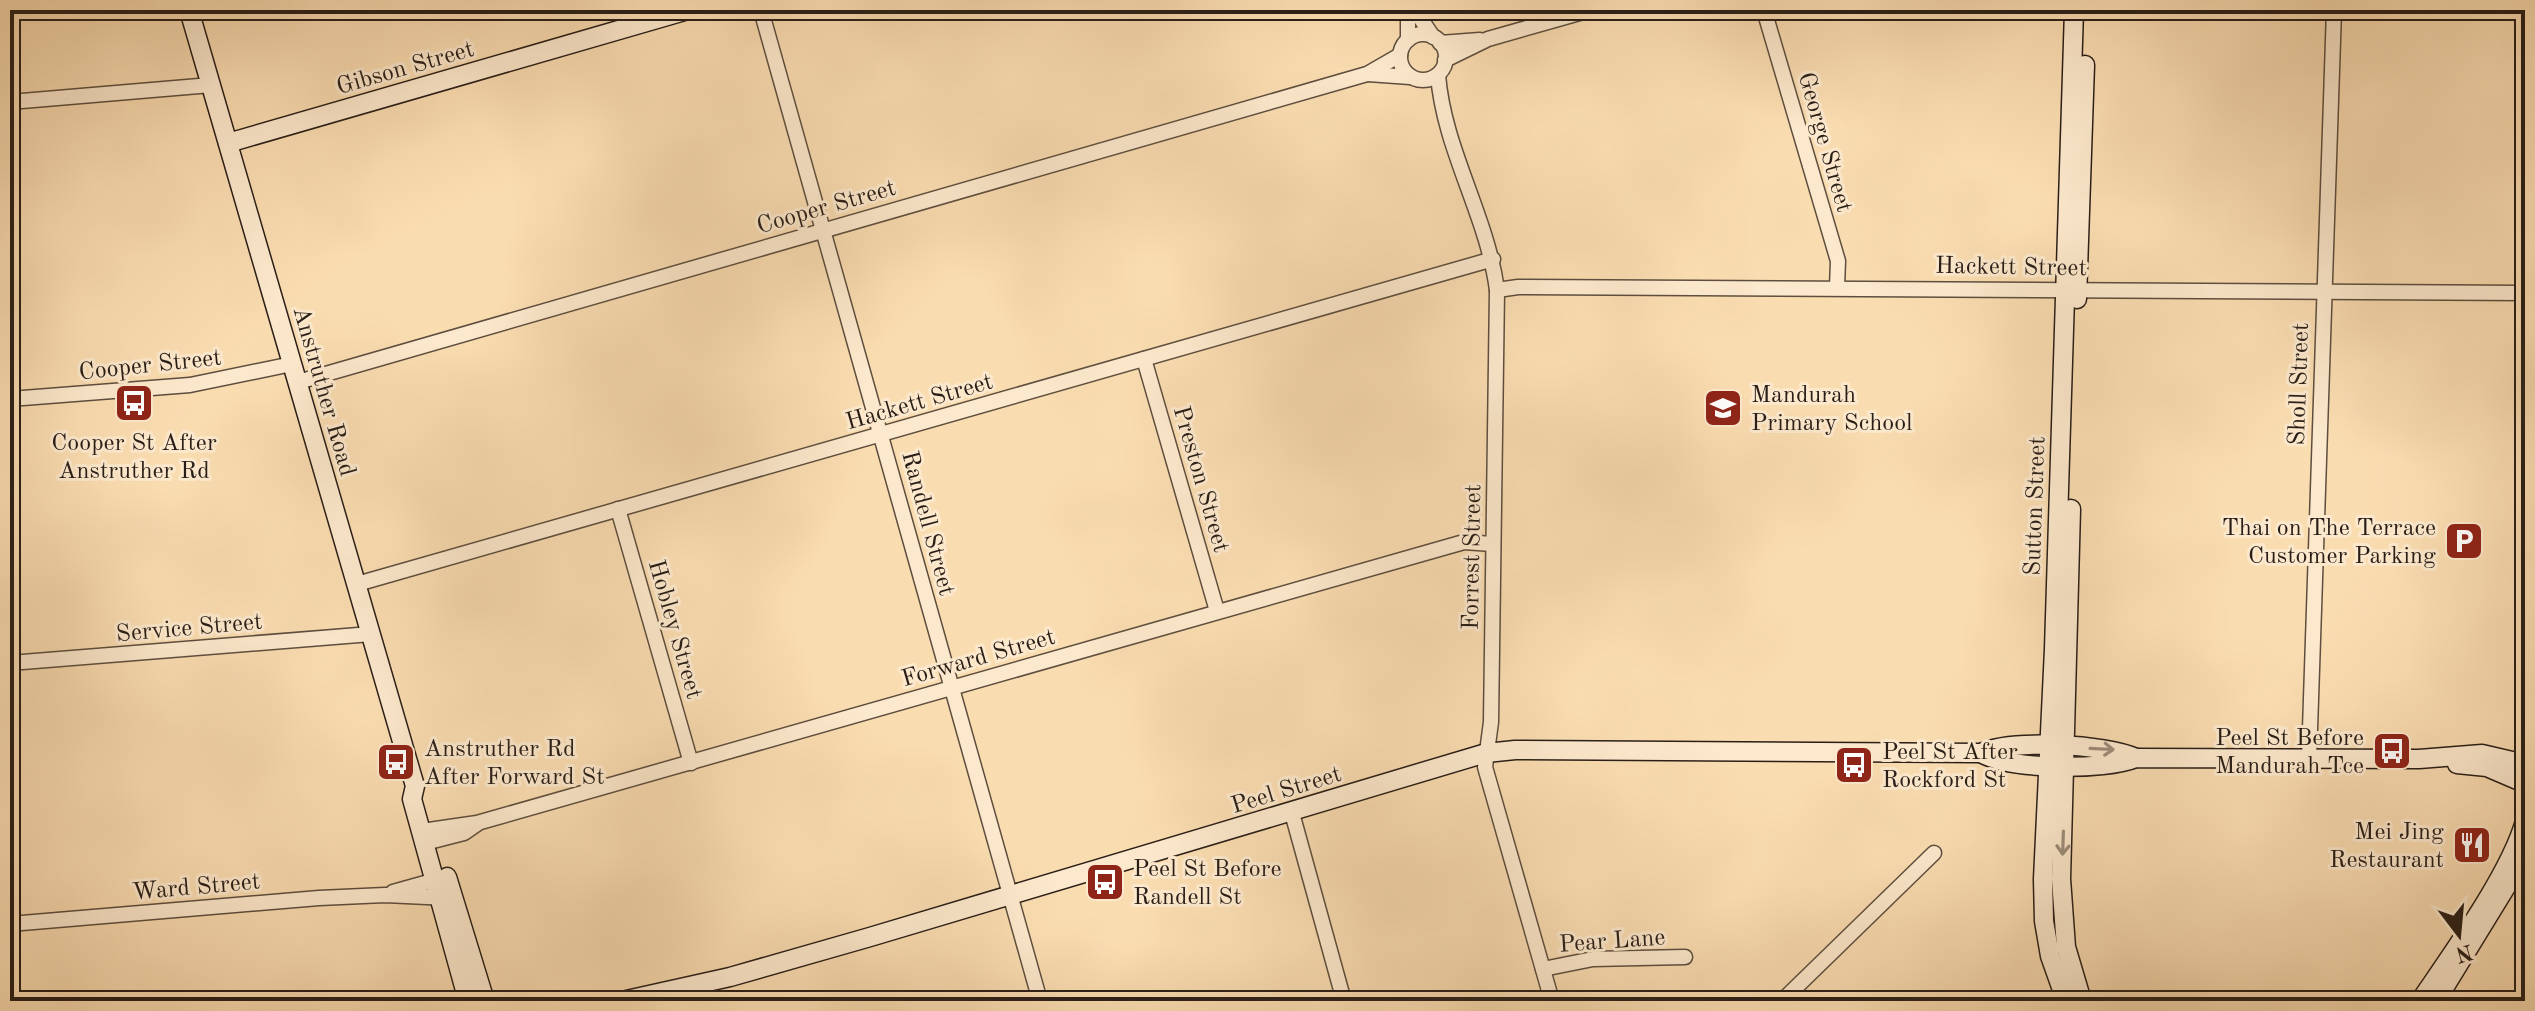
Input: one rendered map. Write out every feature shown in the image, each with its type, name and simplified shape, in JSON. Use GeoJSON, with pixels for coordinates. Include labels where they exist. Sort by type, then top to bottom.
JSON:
{"type":"FeatureCollection","features":[{"type":"Feature","properties":{"kind":"main road","name":"Anstruther Road"},"geometry":{"type":"LineString","coordinates":[[189,10],[415,786],[424,794],[430,836],[441,878],[482,999]]}},
{"type":"Feature","properties":{"kind":"main road","name":"Gibson Street"},"geometry":{"type":"LineString","coordinates":[[228,143],[688,10]]}},
{"type":"Feature","properties":{"kind":"main road","name":"Sutton Street"},"geometry":{"type":"LineString","coordinates":[[2066,1001],[2050,956],[2044,921],[2052,879],[2061,649],[2071,288],[2074,10]]}},
{"type":"Feature","properties":{"kind":"main road","name":"Sutton Street"},"geometry":{"type":"LineString","coordinates":[[2071,288],[2087,10]]}},
{"type":"Feature","properties":{"kind":"main road","name":"Peel Street"},"geometry":{"type":"LineString","coordinates":[[622,1001],[730,977],[1292,813],[1486,753],[1530,750],[1981,753],[1995,746],[2119,765],[2136,758],[2419,759],[2487,767],[2524,777]]}},
{"type":"Feature","properties":{"kind":"main road"},"geometry":{"type":"LineString","coordinates":[[2420,1001],[2460,942],[2514,848],[2525,821]]}},
{"type":"Feature","properties":{"kind":"main road"},"geometry":{"type":"LineString","coordinates":[[2436,1001],[2525,856]]}},
{"type":"Feature","properties":{"kind":"main road","name":"Sutton Street"},"geometry":{"type":"LineString","coordinates":[[2052,879],[2066,947],[2082,1001]]}},
{"type":"Feature","properties":{"kind":"street","name":"Randell Street"},"geometry":{"type":"LineString","coordinates":[[761,10],[1040,1001]]}},
{"type":"Feature","properties":{"kind":"street"},"geometry":{"type":"LineString","coordinates":[[1408,10],[1408,40],[1400,55],[1402,67],[1414,78],[1438,75],[1445,60],[1488,39],[1590,10]]}},
{"type":"Feature","properties":{"kind":"street"},"geometry":{"type":"LineString","coordinates":[[1415,10],[1436,40],[1445,60]]}},
{"type":"Feature","properties":{"kind":"street","name":"George Street"},"geometry":{"type":"LineString","coordinates":[[1764,10],[1838,261],[1837,287]]}},
{"type":"Feature","properties":{"kind":"street","name":"Sholl Street"},"geometry":{"type":"LineString","coordinates":[[2309,759],[2334,10]]}},
{"type":"Feature","properties":{"kind":"street"},"geometry":{"type":"LineString","coordinates":[[1408,40],[1420,35],[1436,40],[1488,39]]}},
{"type":"Feature","properties":{"kind":"street","name":"Cooper Street"},"geometry":{"type":"LineString","coordinates":[[298,382],[1367,74],[1400,55]]}},
{"type":"Feature","properties":{"kind":"street","name":"Cooper Street"},"geometry":{"type":"LineString","coordinates":[[1367,74],[1414,78]]}},
{"type":"Feature","properties":{"kind":"street","name":"Forrest Street"},"geometry":{"type":"LineString","coordinates":[[1438,75],[1441,112],[1493,259],[1497,290],[1491,722],[1486,753],[1489,782],[1552,1001]]}},
{"type":"Feature","properties":{"kind":"street","name":"Forrest Street"},"geometry":{"type":"LineString","coordinates":[[1414,78],[1441,112]]}},
{"type":"Feature","properties":{"kind":"street"},"geometry":{"type":"LineString","coordinates":[[10,102],[211,85]]}},
{"type":"Feature","properties":{"kind":"street","name":"Hackett Street"},"geometry":{"type":"LineString","coordinates":[[357,584],[1493,259]]}},
{"type":"Feature","properties":{"kind":"street","name":"Hackett Street"},"geometry":{"type":"LineString","coordinates":[[1497,290],[1518,287],[1837,287],[2525,293]]}},
{"type":"Feature","properties":{"kind":"street","name":"Preston Street"},"geometry":{"type":"LineString","coordinates":[[1144,359],[1217,611]]}},
{"type":"Feature","properties":{"kind":"street","name":"Cooper Street"},"geometry":{"type":"LineString","coordinates":[[10,399],[190,385],[292,364]]}},
{"type":"Feature","properties":{"kind":"street","name":"Hobley Street"},"geometry":{"type":"LineString","coordinates":[[618,509],[691,763]]}},
{"type":"Feature","properties":{"kind":"street","name":"Forward Street"},"geometry":{"type":"LineString","coordinates":[[430,836],[1464,542],[1492,544]]}},
{"type":"Feature","properties":{"kind":"street","name":"Service Street"},"geometry":{"type":"LineString","coordinates":[[10,663],[371,634]]}},
{"type":"Feature","properties":{"kind":"street"},"geometry":{"type":"LineString","coordinates":[[1292,813],[1344,1001]]}},
{"type":"Feature","properties":{"kind":"street"},"geometry":{"type":"LineString","coordinates":[[1782,1001],[1934,853]]}},
{"type":"Feature","properties":{"kind":"street","name":"Ward Street"},"geometry":{"type":"LineString","coordinates":[[385,895],[441,878]]}},
{"type":"Feature","properties":{"kind":"street","name":"Ward Street"},"geometry":{"type":"LineString","coordinates":[[10,924],[385,895],[447,898]]}},
{"type":"Feature","properties":{"kind":"street","name":"Pear Lane"},"geometry":{"type":"LineString","coordinates":[[1543,969],[1593,959],[1685,957]]}},
{"type":"Feature","properties":{"kind":"place","name":"Cooper St After Anstruther Rd"},"geometry":{"type":"Point","coordinates":[134,403]}},
{"type":"Feature","properties":{"kind":"place","name":"Mandurah Primary School"},"geometry":{"type":"Point","coordinates":[1723,408]}},
{"type":"Feature","properties":{"kind":"place","name":"Thai on The Terrace Customer Parking"},"geometry":{"type":"Point","coordinates":[2464,541]}},
{"type":"Feature","properties":{"kind":"place","name":"Peel St Before Mandurah Tce"},"geometry":{"type":"Point","coordinates":[2392,751]}},
{"type":"Feature","properties":{"kind":"place","name":"Anstruther Rd After Forward St"},"geometry":{"type":"Point","coordinates":[396,762]}},
{"type":"Feature","properties":{"kind":"place","name":"Peel St After Rockford St"},"geometry":{"type":"Point","coordinates":[1854,765]}},
{"type":"Feature","properties":{"kind":"place","name":"Mei Jing Restaurant"},"geometry":{"type":"Point","coordinates":[2472,845]}},
{"type":"Feature","properties":{"kind":"place","name":"Peel St Before Randell St"},"geometry":{"type":"Point","coordinates":[1105,882]}}]}
